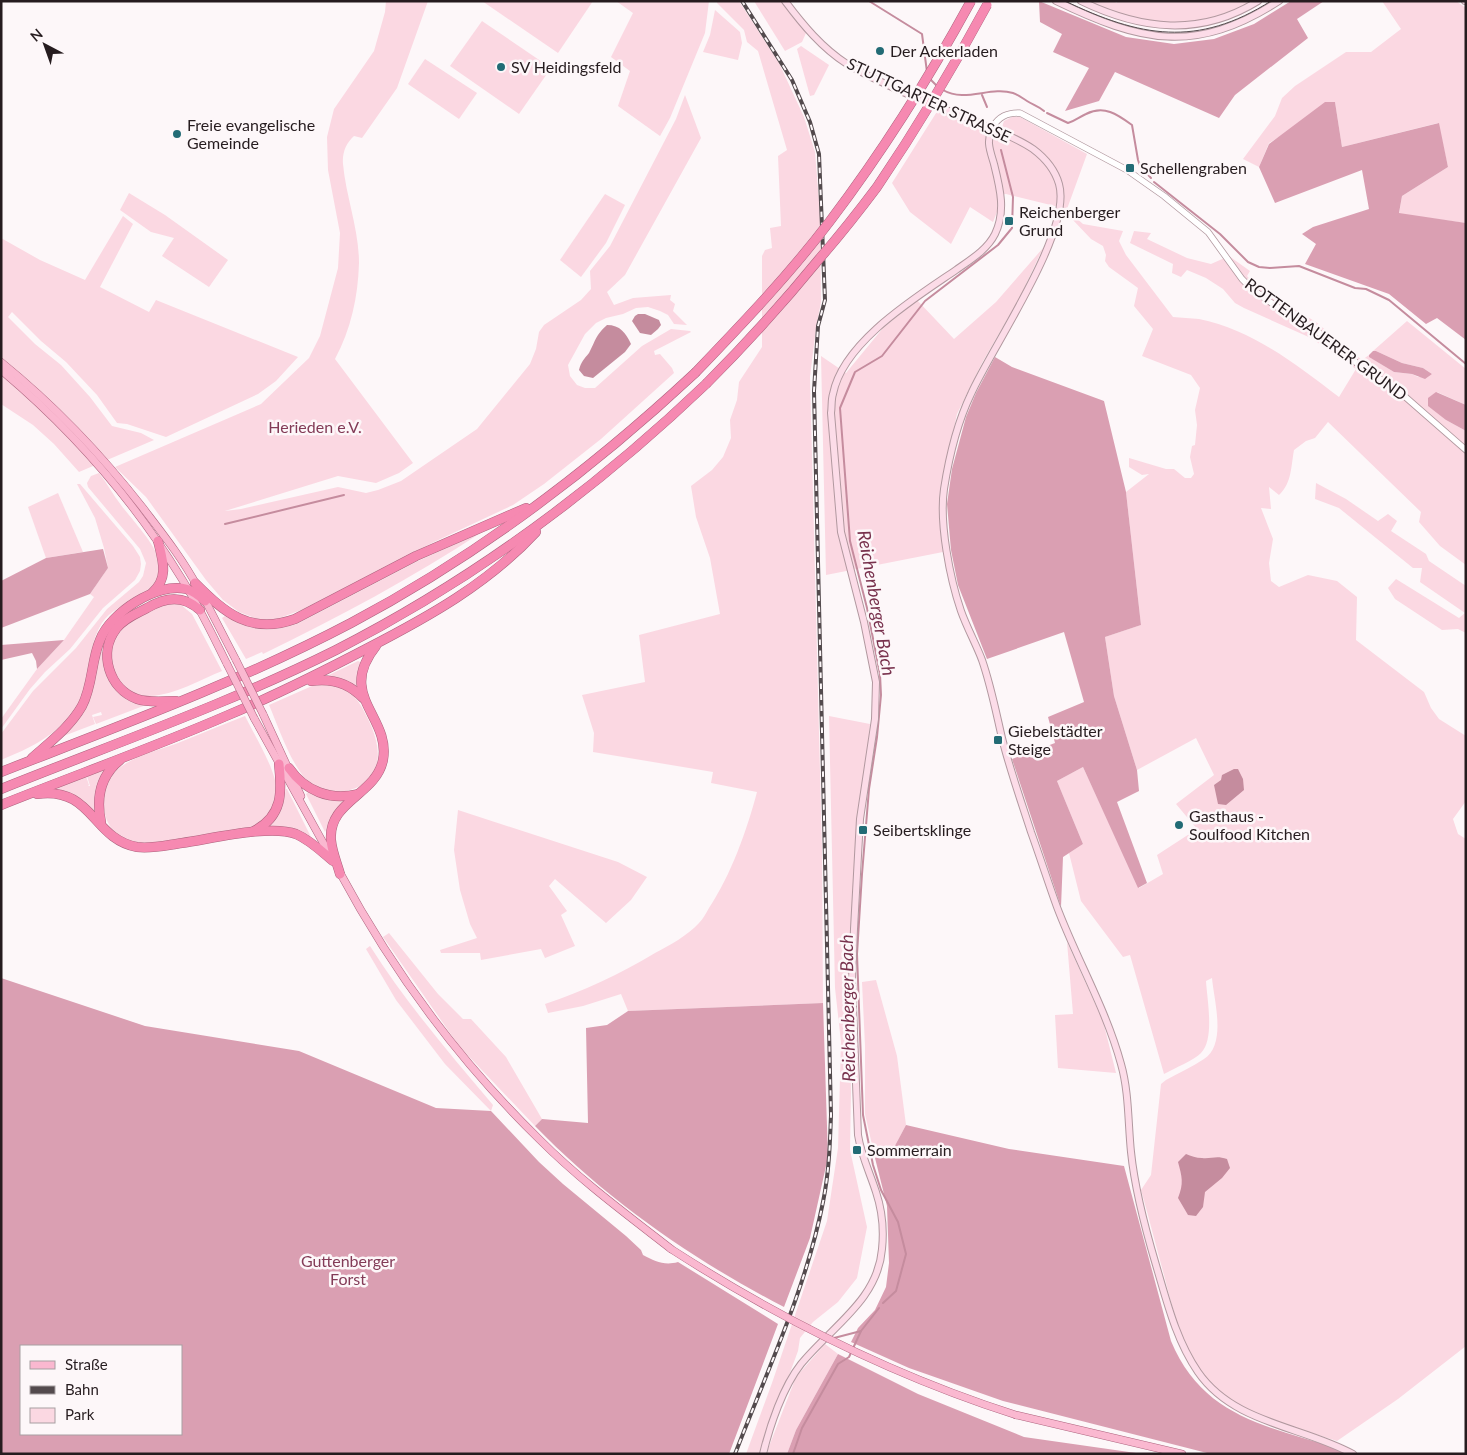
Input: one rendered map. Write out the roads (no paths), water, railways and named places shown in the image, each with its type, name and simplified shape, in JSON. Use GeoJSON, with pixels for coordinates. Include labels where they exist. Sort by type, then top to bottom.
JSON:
{"type":"FeatureCollection","features":[{"type":"Feature","properties":{"kind":"highway"},"geometry":{"type":"LineString","coordinates":[[1,772],[181,701],[273,661],[372,611],[454,563],[540,502],[642,422],[746,320],[790,270],[835,214],[910,108],[971,1]]}},
{"type":"Feature","properties":{"kind":"highway"},"geometry":{"type":"LineString","coordinates":[[1,789],[220,702],[328,654],[395,618],[459,580],[550,518],[611,470],[662,426],[706,384],[787,298],[842,231],[876,187],[944,83],[989,1]]}},
{"type":"Feature","properties":{"kind":"highway"},"geometry":{"type":"LineString","coordinates":[[195,583],[217,604],[236,617],[258,624],[280,623],[295,619],[424,553],[540,502]]}},
{"type":"Feature","properties":{"kind":"highway"},"geometry":{"type":"LineString","coordinates":[[1,804],[226,716],[303,682],[380,642],[474,588],[518,552],[550,518]]}},
{"type":"Feature","properties":{"kind":"highway"},"geometry":{"type":"LineString","coordinates":[[150,595],[160,583],[164,570],[164,562],[158,541]]}},
{"type":"Feature","properties":{"kind":"highway"},"geometry":{"type":"LineString","coordinates":[[26,763],[63,730],[79,710],[91,681],[97,646],[108,625],[124,609],[150,595],[167,589],[188,590],[205,601]]}},
{"type":"Feature","properties":{"kind":"highway"},"geometry":{"type":"LineString","coordinates":[[181,701],[150,701],[133,697],[119,687],[112,677],[108,666],[108,647],[116,630],[130,617],[159,601],[170,598],[181,599],[191,603],[200,610]]}},
{"type":"Feature","properties":{"kind":"highway"},"geometry":{"type":"LineString","coordinates":[[340,874],[332,846],[332,825],[343,808],[373,782],[379,772],[384,755],[380,732],[363,698],[361,685],[364,666],[372,651],[380,642]]}},
{"type":"Feature","properties":{"kind":"highway"},"geometry":{"type":"LineString","coordinates":[[303,682],[323,679],[338,682],[354,689],[363,698]]}},
{"type":"Feature","properties":{"kind":"highway"},"geometry":{"type":"LineString","coordinates":[[101,823],[98,808],[100,788],[109,771],[124,757]]}},
{"type":"Feature","properties":{"kind":"highway"},"geometry":{"type":"LineString","coordinates":[[251,832],[267,822],[278,806],[281,790],[279,764]]}},
{"type":"Feature","properties":{"kind":"highway"},"geometry":{"type":"LineString","coordinates":[[289,768],[301,782],[318,792],[337,796],[362,792]]}},
{"type":"Feature","properties":{"kind":"highway"},"geometry":{"type":"LineString","coordinates":[[24,795],[50,792],[66,795],[82,804],[118,840],[134,846],[146,848],[273,830],[291,833],[307,840],[333,860]]}},
{"type":"Feature","properties":{"kind":"main road","name":"STUTTGARTER STRASSE"},"geometry":{"type":"LineString","coordinates":[[785,1],[805,27],[829,51],[847,63],[881,81],[992,128],[1035,150],[1044,158],[1054,172],[1060,188],[1061,207],[1046,249],[1023,300],[972,392],[961,417],[947,475],[943,503],[947,550],[954,586],[961,612],[984,666],[1002,740],[1056,902],[1107,1019],[1123,1070],[1136,1188],[1172,1322],[1185,1352],[1202,1378],[1230,1404],[1262,1420],[1335,1444],[1353,1454]]}},
{"type":"Feature","properties":{"kind":"main road"},"geometry":{"type":"LineString","coordinates":[[1056,1],[1088,17],[1127,31],[1151,36],[1176,37],[1213,32],[1230,27],[1252,18],[1279,1]]}},
{"type":"Feature","properties":{"kind":"main road"},"geometry":{"type":"LineString","coordinates":[[1081,1],[1135,22],[1157,26],[1180,26],[1207,23],[1225,18],[1258,1]]}},
{"type":"Feature","properties":{"kind":"main road"},"geometry":{"type":"LineString","coordinates":[[763,1454],[788,1384],[800,1365],[869,1291],[879,1268],[882,1249],[880,1206],[862,1154],[858,1135],[852,980],[858,838],[875,719],[876,682],[862,614],[841,532],[831,413],[833,394],[839,375],[853,354],[880,325],[980,252],[995,234],[1002,212],[1001,196],[988,145],[992,128]]}},
{"type":"Feature","properties":{"kind":"main road"},"geometry":{"type":"LineString","coordinates":[[1,362],[54,409],[178,555],[236,660],[317,830]]}},
{"type":"Feature","properties":{"kind":"main road"},"geometry":{"type":"LineString","coordinates":[[1,370],[98,459]]}},
{"type":"Feature","properties":{"kind":"main road"},"geometry":{"type":"LineString","coordinates":[[112,475],[158,541],[200,610],[279,764],[367,921],[404,978],[442,1031],[480,1077],[565,1164],[671,1248],[744,1295],[895,1370],[944,1391],[1016,1415],[1182,1454]]}},
{"type":"Feature","properties":{"kind":"street","name":"ROTTENBAUERER GRUND"},"geometry":{"type":"LineString","coordinates":[[992,128],[1002,117],[1009,113],[1020,113],[1134,174],[1208,232],[1242,279],[1252,289],[1270,303],[1327,338],[1359,365],[1402,394],[1466,450]]}},
{"type":"Feature","properties":{"kind":"waterway"},"geometry":{"type":"LineString","coordinates":[[869,1],[922,34],[927,72]]}},
{"type":"Feature","properties":{"kind":"waterway"},"geometry":{"type":"LineString","coordinates":[[930,79],[937,86]]}},
{"type":"Feature","properties":{"kind":"waterway"},"geometry":{"type":"LineString","coordinates":[[943,90],[951,94],[960,95],[1004,91],[1013,93],[1044,111]]}},
{"type":"Feature","properties":{"kind":"waterway","name":"Reichenberger Bach"},"geometry":{"type":"LineString","coordinates":[[982,95],[987,107]]}},
{"type":"Feature","properties":{"kind":"waterway"},"geometry":{"type":"LineString","coordinates":[[1047,113],[1068,123],[1099,110],[1121,117],[1132,125],[1140,166],[1151,178]]}},
{"type":"Feature","properties":{"kind":"waterway","name":"Reichenberger Bach"},"geometry":{"type":"LineString","coordinates":[[883,1303],[896,1291],[906,1254],[898,1222],[881,1190],[873,1165],[863,1115],[857,954],[869,789],[881,695],[880,674],[867,608],[850,541],[840,408],[855,372],[882,356],[925,301],[998,245],[1012,228],[1013,197],[1001,150]]}},
{"type":"Feature","properties":{"kind":"waterway"},"geometry":{"type":"LineString","coordinates":[[1154,182],[1220,234],[1248,262],[1259,267],[1270,268],[1299,266],[1355,288],[1366,289],[1389,300],[1466,364]]}},
{"type":"Feature","properties":{"kind":"waterway"},"geometry":{"type":"LineString","coordinates":[[225,524],[344,495]]}},
{"type":"Feature","properties":{"kind":"waterway","name":"Reichenberger Bach"},"geometry":{"type":"LineString","coordinates":[[793,1454],[802,1428],[838,1364],[849,1357],[861,1331],[879,1308]]}},
{"type":"Feature","properties":{"kind":"waterway"},"geometry":{"type":"LineString","coordinates":[[834,1338],[861,1331]]}},
{"type":"Feature","properties":{"kind":"tram line"},"geometry":{"type":"LineString","coordinates":[[1065,1],[1118,23],[1168,32],[1193,31],[1218,26],[1244,16],[1271,1]]}},
{"type":"Feature","properties":{"kind":"railway"},"geometry":{"type":"LineString","coordinates":[[735,1454],[785,1330],[807,1266],[816,1234],[827,1180],[831,1115],[814,391],[818,326],[825,300],[819,154],[810,122],[792,80],[742,1]]}},
{"type":"Feature","properties":{"kind":"place","name":"Der Ackerladen"},"geometry":{"type":"Point","coordinates":[880,51]}},
{"type":"Feature","properties":{"kind":"place","name":"SV Heidingsfeld"},"geometry":{"type":"Point","coordinates":[501,67]}},
{"type":"Feature","properties":{"kind":"place","name":"Freie evangelische Gemeinde"},"geometry":{"type":"Point","coordinates":[177,134]}},
{"type":"Feature","properties":{"kind":"place","name":"Schellengraben"},"geometry":{"type":"Point","coordinates":[1130,168]}},
{"type":"Feature","properties":{"kind":"place","name":"Reichenberger Grund"},"geometry":{"type":"Point","coordinates":[1009,221]}},
{"type":"Feature","properties":{"kind":"place","name":"Giebelstädter Steige"},"geometry":{"type":"Point","coordinates":[998,740]}},
{"type":"Feature","properties":{"kind":"place","name":"Gasthaus - Soulfood Kitchen"},"geometry":{"type":"Point","coordinates":[1179,825]}},
{"type":"Feature","properties":{"kind":"place","name":"Seibertsklinge"},"geometry":{"type":"Point","coordinates":[863,830]}},
{"type":"Feature","properties":{"kind":"place","name":"Sommerrain"},"geometry":{"type":"Point","coordinates":[857,1150]}},
{"type":"Feature","properties":{"kind":"park label","name":"Herieden e.V."},"geometry":{"type":"Point","coordinates":[315,427]}},
{"type":"Feature","properties":{"kind":"park label","name":"Guttenberger Forst"},"geometry":{"type":"Point","coordinates":[348,1270]}}]}
